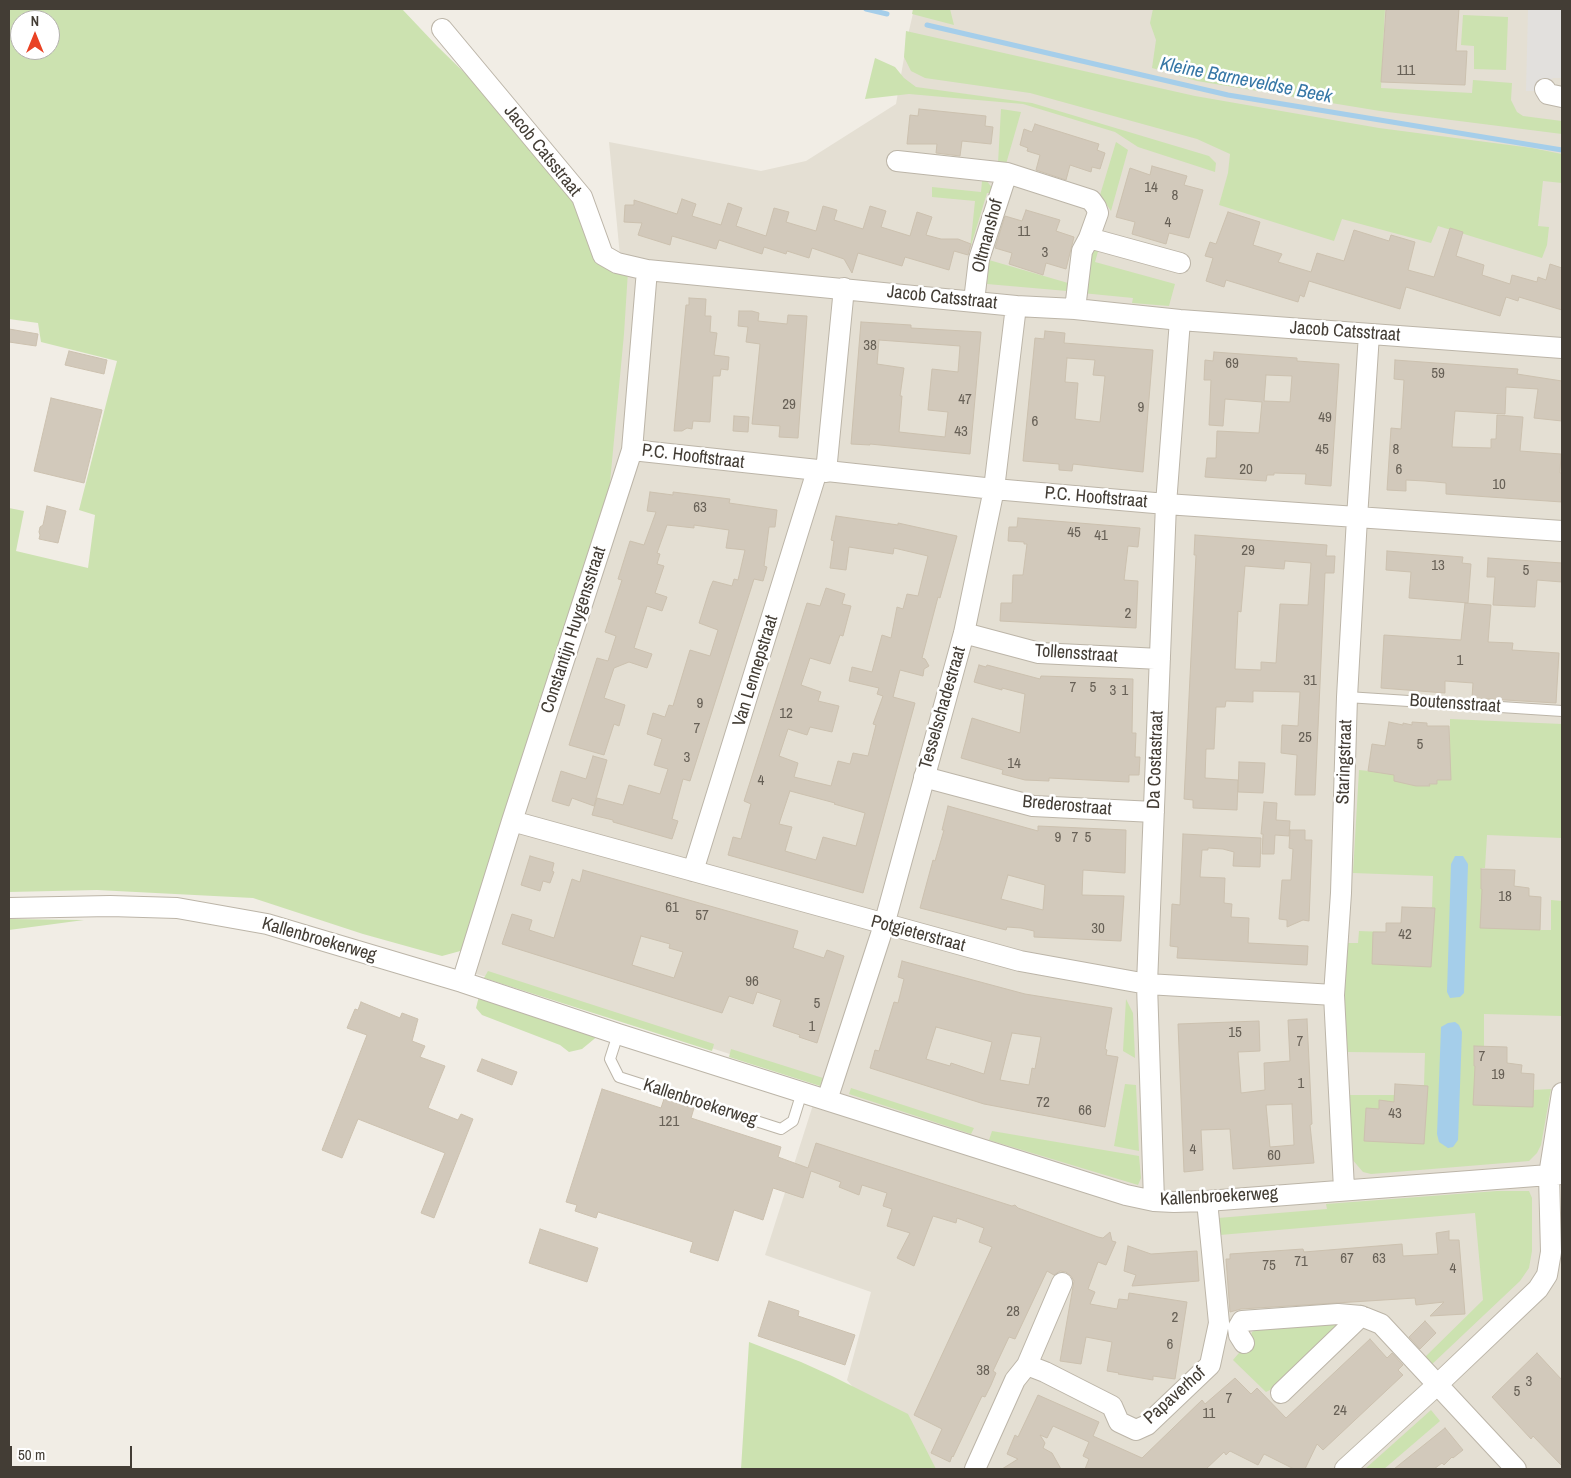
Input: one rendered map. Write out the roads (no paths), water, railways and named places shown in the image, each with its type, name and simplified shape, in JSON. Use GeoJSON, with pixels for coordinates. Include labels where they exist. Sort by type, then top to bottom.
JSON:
{"type":"FeatureCollection","features":[{"type":"Feature","properties":{"kind":"street","name":"Jacob Catsstraat"},"geometry":{"type":"LineString","coordinates":[[442,29],[582,198],[603,255],[617,263],[647,270],[1016,306],[1075,309],[1180,320],[1562,348]]}},
{"type":"Feature","properties":{"kind":"street","name":"Oltmanshof"},"geometry":{"type":"LineString","coordinates":[[897,161],[1007,173],[1091,200],[1098,213],[1090,238],[1082,251],[1075,309]]}},
{"type":"Feature","properties":{"kind":"street","name":"Oltmanshof"},"geometry":{"type":"LineString","coordinates":[[974,301],[978,259],[1007,173]]}},
{"type":"Feature","properties":{"kind":"street"},"geometry":{"type":"LineString","coordinates":[[1090,238],[1180,263]]}},
{"type":"Feature","properties":{"kind":"street","name":"Constantijn Huygensstraat"},"geometry":{"type":"LineString","coordinates":[[462,982],[632,450],[647,270]]}},
{"type":"Feature","properties":{"kind":"street","name":"Van Lennepstraat"},"geometry":{"type":"LineString","coordinates":[[693,872],[822,472],[844,288]]}},
{"type":"Feature","properties":{"kind":"street","name":"Tesselschadestraat"},"geometry":{"type":"LineString","coordinates":[[827,1100],[884,925],[964,634],[994,489],[1016,306]]}},
{"type":"Feature","properties":{"kind":"street","name":"Da Costastraat"},"geometry":{"type":"LineString","coordinates":[[1154,1201],[1146,984],[1166,504],[1180,320]]}},
{"type":"Feature","properties":{"kind":"street","name":"Staringstraat"},"geometry":{"type":"LineString","coordinates":[[1344,1189],[1334,994],[1341,893],[1348,698],[1368,334]]}},
{"type":"Feature","properties":{"kind":"street","name":"P.C. Hooftstraat"},"geometry":{"type":"LineString","coordinates":[[632,450],[822,472],[1166,504],[1562,531]]}},
{"type":"Feature","properties":{"kind":"street","name":"Tollensstraat"},"geometry":{"type":"LineString","coordinates":[[964,634],[1039,653],[1160,659]]}},
{"type":"Feature","properties":{"kind":"street","name":"Brederostraat"},"geometry":{"type":"LineString","coordinates":[[924,777],[1033,806],[1154,812]]}},
{"type":"Feature","properties":{"kind":"street","name":"Potgieterstraat"},"geometry":{"type":"LineString","coordinates":[[512,821],[1020,962],[1146,984],[1334,994]]}},
{"type":"Feature","properties":{"kind":"street","name":"Kallenbroekerweg"},"geometry":{"type":"LineString","coordinates":[[9,908],[177,908],[267,924],[462,982],[618,1034],[1126,1195],[1154,1201],[1208,1200],[1556,1175]]}},
{"type":"Feature","properties":{"kind":"street"},"geometry":{"type":"LineString","coordinates":[[1345,1469],[1538,1289],[1554,1277],[1551,1252],[1562,1093]]}},
{"type":"Feature","properties":{"kind":"street","name":"Papaverhof"},"geometry":{"type":"LineString","coordinates":[[1026,1366],[1045,1372],[1112,1406],[1119,1422],[1136,1430],[1147,1425],[1210,1365],[1219,1323],[1208,1200]]}},
{"type":"Feature","properties":{"kind":"street"},"geometry":{"type":"LineString","coordinates":[[975,1469],[1015,1380],[1026,1366],[1062,1283]]}},
{"type":"Feature","properties":{"kind":"street"},"geometry":{"type":"LineString","coordinates":[[1244,1342],[1239,1335],[1238,1328],[1242,1321],[1338,1314],[1361,1316],[1381,1324],[1516,1469]]}},
{"type":"Feature","properties":{"kind":"street"},"geometry":{"type":"LineString","coordinates":[[1282,1393],[1361,1316]]}},
{"type":"Feature","properties":{"kind":"lane","name":"Boutensstraat"},"geometry":{"type":"LineString","coordinates":[[1348,698],[1562,711]]}},
{"type":"Feature","properties":{"kind":"lane","name":"Kallenbroekerweg"},"geometry":{"type":"LineString","coordinates":[[618,1034],[610,1059],[619,1077],[781,1129],[793,1122],[802,1092]]}},
{"type":"Feature","properties":{"kind":"water"},"geometry":{"type":"Polygon","coordinates":[[[1455,856],[1463,856],[1468,864],[1464,993],[1460,997],[1450,998],[1447,992],[1451,864],[1455,856]]]}},
{"type":"Feature","properties":{"kind":"water"},"geometry":{"type":"Polygon","coordinates":[[[1455,1022],[1459,1025],[1462,1032],[1458,1140],[1453,1147],[1448,1148],[1439,1142],[1437,1134],[1441,1027],[1455,1022]]]}},
{"type":"Feature","properties":{"kind":"waterway","name":"Kleine Barneveldse Beek"},"geometry":{"type":"LineString","coordinates":[[866,9],[887,14]]}},
{"type":"Feature","properties":{"kind":"waterway","name":"Kleine Barneveldse Beek"},"geometry":{"type":"LineString","coordinates":[[927,25],[1228,95],[1562,150]]}}]}
